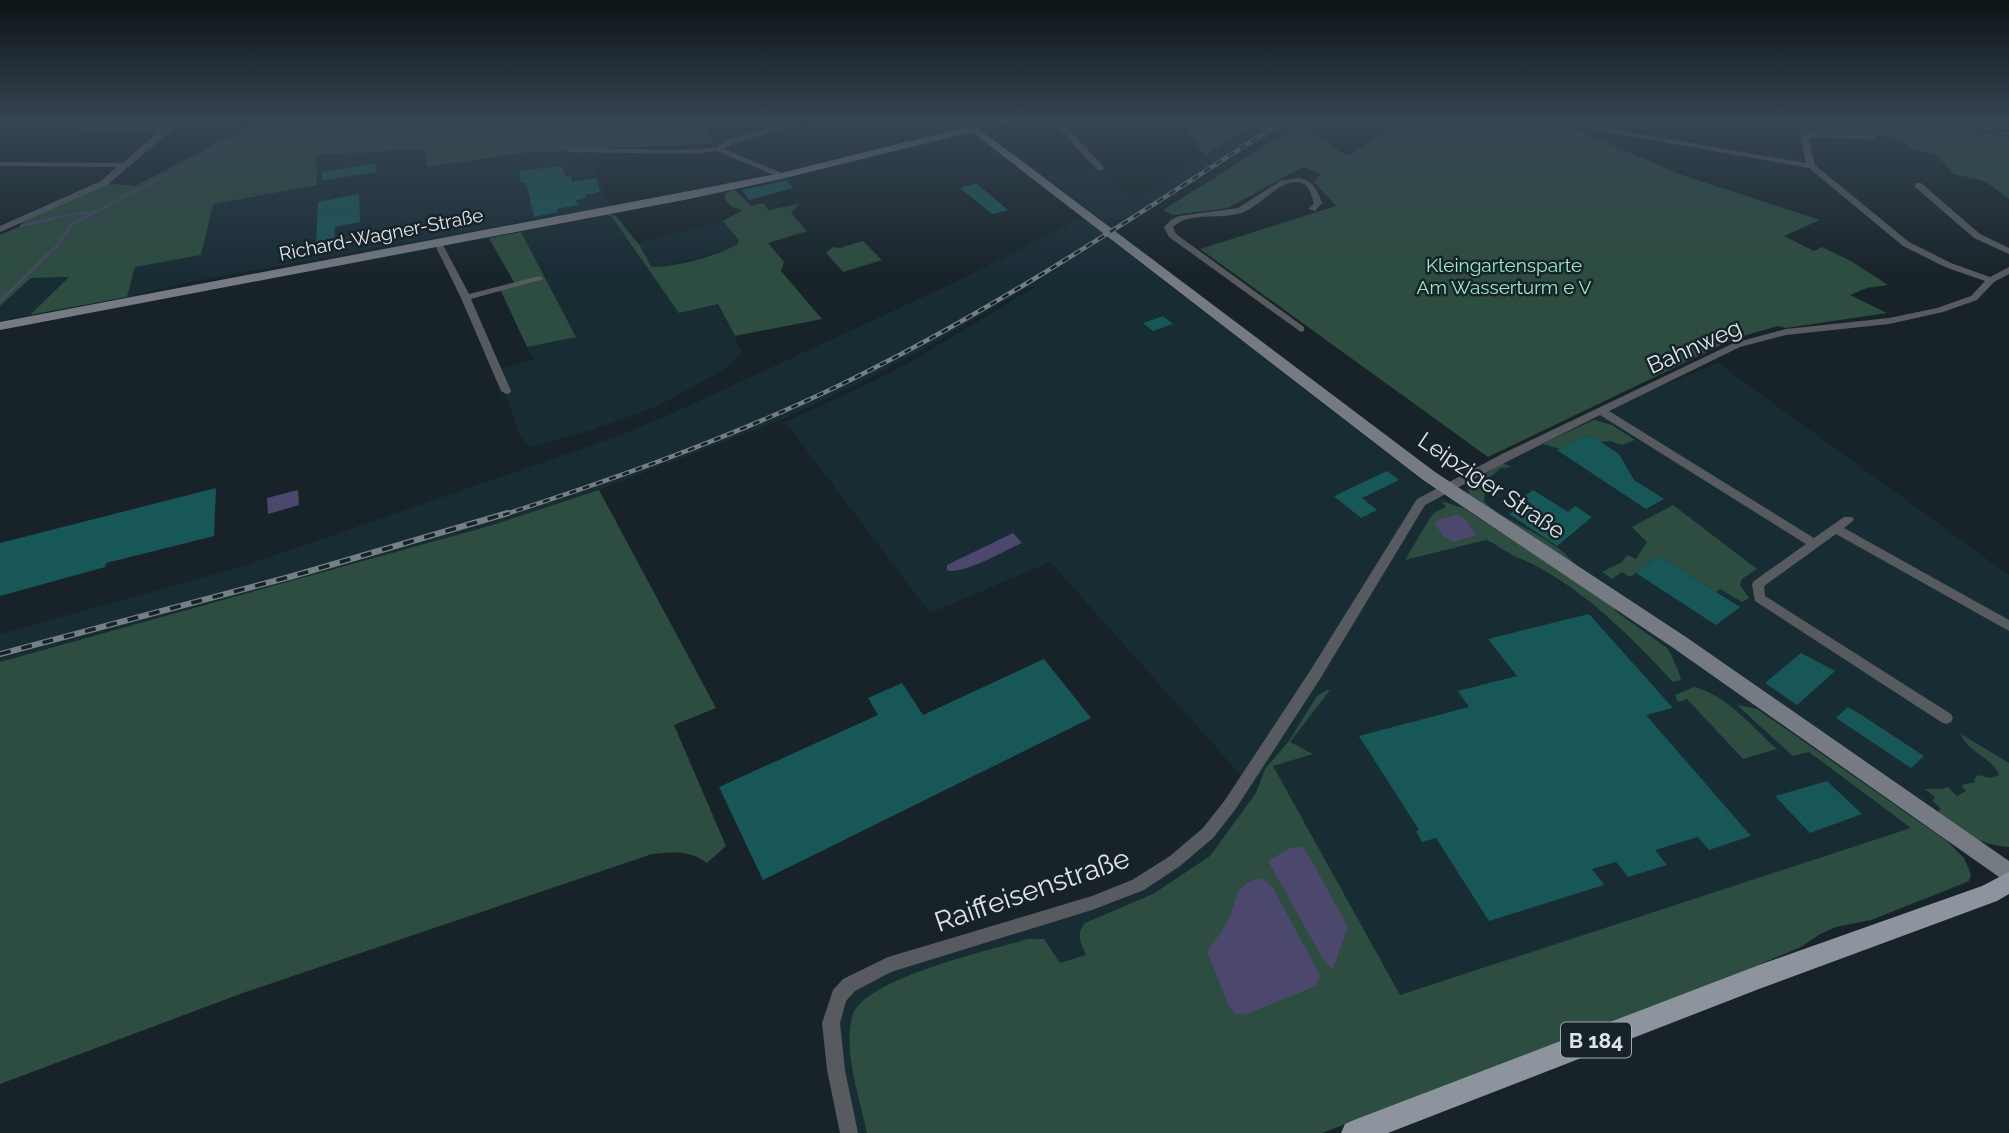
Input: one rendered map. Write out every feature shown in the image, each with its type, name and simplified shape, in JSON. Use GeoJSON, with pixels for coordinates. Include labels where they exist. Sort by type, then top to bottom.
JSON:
{"type":"FeatureCollection","features":[{"type":"Feature","properties":{"kind":"main road","name":"B 184"},"geometry":{"type":"LineString","coordinates":[[1354,1133],[1759,977],[1989,894],[2009,882]]}},
{"type":"Feature","properties":{"kind":"street"},"geometry":{"type":"LineString","coordinates":[[0,229],[104,183],[115,174]]}},
{"type":"Feature","properties":{"kind":"street"},"geometry":{"type":"LineString","coordinates":[[776,174],[781,176]]}},
{"type":"Feature","properties":{"kind":"street","name":"Richard-Wagner-Straße"},"geometry":{"type":"LineString","coordinates":[[0,326],[789,174]]}},
{"type":"Feature","properties":{"kind":"street","name":"Leipziger Straße"},"geometry":{"type":"LineString","coordinates":[[1038,174],[1445,488],[1679,642],[2009,874]]}},
{"type":"Feature","properties":{"kind":"street"},"geometry":{"type":"LineString","coordinates":[[1821,174],[1906,244],[1948,265],[1991,280]]}},
{"type":"Feature","properties":{"kind":"street"},"geometry":{"type":"LineString","coordinates":[[1301,329],[1172,235],[1168,227],[1176,219],[1241,210],[1277,187],[1294,180],[1307,182],[1312,186],[1318,203],[1318,206],[1312,209]]}},
{"type":"Feature","properties":{"kind":"street"},"geometry":{"type":"LineString","coordinates":[[1918,185],[1977,236],[2009,251]]}},
{"type":"Feature","properties":{"kind":"street"},"geometry":{"type":"LineString","coordinates":[[438,243],[466,298],[506,391]]}},
{"type":"Feature","properties":{"kind":"street","name":"Bahnweg"},"geometry":{"type":"LineString","coordinates":[[1445,488],[1737,345],[1786,332],[1932,312],[1974,298],[1991,280],[2009,270]]}},
{"type":"Feature","properties":{"kind":"street"},"geometry":{"type":"LineString","coordinates":[[466,298],[539,279]]}},
{"type":"Feature","properties":{"kind":"street"},"geometry":{"type":"LineString","coordinates":[[1601,411],[1813,543]]}},
{"type":"Feature","properties":{"kind":"street","name":"Raiffeisenstraße"},"geometry":{"type":"LineString","coordinates":[[849,1133],[836,1070],[831,1023],[839,996],[849,985],[888,965],[1092,903],[1138,885],[1175,861],[1208,833],[1230,805],[1315,675],[1413,513],[1421,502],[1445,488]]}},
{"type":"Feature","properties":{"kind":"street"},"geometry":{"type":"LineString","coordinates":[[1848,520],[1758,584],[1759,598],[1946,718]]}},
{"type":"Feature","properties":{"kind":"street"},"geometry":{"type":"LineString","coordinates":[[1836,529],[2009,626]]}},
{"type":"Feature","properties":{"kind":"shaded area"},"geometry":{"type":"Polygon","coordinates":[[[316,174],[597,174],[610,206],[195,281],[127,297],[135,267],[201,255],[213,203],[317,185],[316,174]]]}},
{"type":"Feature","properties":{"kind":"shaded area"},"geometry":{"type":"Polygon","coordinates":[[[1106,174],[1132,200],[1175,174],[1206,174],[1106,236],[1449,501],[1492,464],[1601,411],[1718,363],[2009,575],[2009,847],[1984,844],[1959,831],[1948,842],[1970,867],[1971,875],[1963,885],[1871,920],[1836,927],[1766,962],[1322,1133],[849,1133],[832,1040],[849,985],[1092,903],[1175,861],[1246,781],[1050,562],[930,613],[785,422],[893,372],[1035,287],[1026,288],[927,347],[856,385],[781,420],[599,490],[489,526],[0,662],[0,634],[244,566],[621,435],[949,285],[1083,218],[1093,225],[1102,219],[1044,176],[1106,174]]]}},
{"type":"Feature","properties":{"kind":"shaded area"},"geometry":{"type":"Polygon","coordinates":[[[611,217],[642,262],[718,304],[742,352],[723,370],[658,406],[589,431],[531,447],[520,436],[497,370],[534,359],[527,347],[576,336],[521,232],[611,217]]]}},
{"type":"Feature","properties":{"kind":"shaded area"},"geometry":{"type":"Polygon","coordinates":[[[723,221],[738,239],[734,247],[663,268],[651,266],[637,243],[723,221]]]}},
{"type":"Feature","properties":{"kind":"shaded area"},"geometry":{"type":"Polygon","coordinates":[[[70,277],[30,315],[0,321],[0,306],[31,278],[70,277]]]}},
{"type":"Feature","properties":{"kind":"shaded area"},"geometry":{"type":"Polygon","coordinates":[[[298,490],[299,505],[268,514],[267,498],[298,490]]]}},
{"type":"Feature","properties":{"kind":"shaded area"},"geometry":{"type":"Polygon","coordinates":[[[1457,515],[1465,519],[1477,535],[1453,542],[1443,536],[1435,524],[1437,520],[1457,515]]]}},
{"type":"Feature","properties":{"kind":"shaded area"},"geometry":{"type":"Polygon","coordinates":[[[1013,533],[1022,543],[973,566],[947,570],[947,565],[1013,533]]]}},
{"type":"Feature","properties":{"kind":"shaded area"},"geometry":{"type":"Polygon","coordinates":[[[1304,847],[1348,927],[1333,969],[1324,961],[1268,861],[1290,848],[1304,847]]]}},
{"type":"Feature","properties":{"kind":"shaded area"},"geometry":{"type":"Polygon","coordinates":[[[1261,878],[1272,886],[1320,975],[1316,986],[1249,1013],[1236,1015],[1229,1007],[1207,951],[1227,922],[1241,888],[1261,878]]]}},
{"type":"Feature","properties":{"kind":"green space"},"geometry":{"type":"Polygon","coordinates":[[[158,174],[317,174],[317,185],[213,204],[201,255],[135,267],[127,297],[30,315],[69,277],[31,278],[0,306],[0,235],[21,226],[23,221],[104,183],[135,186],[158,174]]]}},
{"type":"Feature","properties":{"kind":"green space","name":"Kleingartensparte Am Wasserturm e V"},"geometry":{"type":"Polygon","coordinates":[[[1220,174],[1290,174],[1228,208],[1173,215],[1163,210],[1220,174]]]}},
{"type":"Feature","properties":{"kind":"green space","name":"Kleingartensparte Am Wasserturm e V"},"geometry":{"type":"Polygon","coordinates":[[[1321,174],[1679,174],[1820,220],[1784,236],[1814,251],[1822,247],[1851,261],[1888,285],[1867,288],[1850,295],[1887,313],[1786,328],[1778,326],[1736,338],[1488,457],[1200,249],[1336,206],[1314,182],[1321,174]]]}},
{"type":"Feature","properties":{"kind":"green space"},"geometry":{"type":"Polygon","coordinates":[[[1953,174],[2009,174],[2009,199],[1985,181],[1953,174]]]}},
{"type":"Feature","properties":{"kind":"green space"},"geometry":{"type":"Polygon","coordinates":[[[734,189],[751,206],[764,203],[768,210],[799,204],[791,213],[807,231],[768,243],[784,262],[781,271],[822,319],[735,336],[718,304],[679,313],[611,216],[608,216],[609,214],[616,216],[640,246],[651,266],[682,264],[722,252],[738,243],[738,239],[723,221],[743,210],[732,207],[724,198],[726,193],[734,189]]]}},
{"type":"Feature","properties":{"kind":"green space"},"geometry":{"type":"Polygon","coordinates":[[[521,232],[576,337],[527,347],[500,289],[515,284],[489,238],[521,232]]]}},
{"type":"Feature","properties":{"kind":"green space"},"geometry":{"type":"Polygon","coordinates":[[[863,241],[882,260],[843,272],[826,253],[833,247],[839,248],[863,241]]]}},
{"type":"Feature","properties":{"kind":"green space"},"geometry":{"type":"Polygon","coordinates":[[[1594,420],[1612,425],[1635,440],[1622,445],[1609,441],[1601,442],[1590,435],[1560,449],[1542,444],[1594,420]]]}},
{"type":"Feature","properties":{"kind":"green space"},"geometry":{"type":"Polygon","coordinates":[[[1502,463],[1512,467],[1501,468],[1478,487],[1485,492],[1484,502],[1545,539],[1567,555],[1575,565],[1475,501],[1469,494],[1468,486],[1502,463]]]}},
{"type":"Feature","properties":{"kind":"green space"},"geometry":{"type":"Polygon","coordinates":[[[599,490],[716,708],[674,725],[726,846],[707,863],[688,854],[652,854],[240,994],[0,1084],[0,662],[489,526],[599,490]]]}},
{"type":"Feature","properties":{"kind":"green space"},"geometry":{"type":"Polygon","coordinates":[[[1441,501],[1463,508],[1607,600],[1618,613],[1667,648],[1681,680],[1673,682],[1593,604],[1557,578],[1489,541],[1405,560],[1430,518],[1435,512],[1446,507],[1441,501]]]}},
{"type":"Feature","properties":{"kind":"green space"},"geometry":{"type":"Polygon","coordinates":[[[1673,505],[1757,569],[1742,579],[1740,585],[1749,598],[1742,602],[1720,589],[1716,592],[1659,556],[1630,577],[1622,572],[1612,579],[1602,572],[1622,562],[1627,555],[1636,559],[1647,542],[1632,527],[1673,505]]]}},
{"type":"Feature","properties":{"kind":"green space"},"geometry":{"type":"Polygon","coordinates":[[[1694,687],[1718,697],[1777,749],[1743,759],[1687,699],[1678,702],[1675,695],[1694,687]]]}},
{"type":"Feature","properties":{"kind":"green space"},"geometry":{"type":"Polygon","coordinates":[[[1330,690],[1290,742],[1313,754],[1273,766],[1400,995],[1911,828],[1809,752],[1793,756],[1737,705],[1757,709],[1948,842],[1964,858],[1971,875],[1969,881],[1871,920],[1836,927],[1801,947],[1730,977],[1322,1133],[867,1133],[850,1045],[852,1017],[861,1003],[878,990],[930,968],[1028,939],[1044,939],[1060,963],[1086,955],[1080,935],[1085,923],[1153,894],[1210,856],[1256,793],[1265,769],[1289,741],[1317,696],[1330,690]]]}},
{"type":"Feature","properties":{"kind":"green space"},"geometry":{"type":"Polygon","coordinates":[[[1961,734],[2009,763],[2009,847],[1979,840],[1962,831],[1937,812],[1941,809],[1933,801],[1935,797],[1925,789],[1948,787],[1957,796],[1966,791],[1961,785],[1975,782],[1974,779],[1978,775],[1990,778],[1999,775],[1991,764],[1968,745],[1961,734]]]}},
{"type":"Feature","properties":{"kind":"building"},"geometry":{"type":"Polygon","coordinates":[[[322,174],[365,174],[322,181],[322,174]]]}},
{"type":"Feature","properties":{"kind":"building"},"geometry":{"type":"Polygon","coordinates":[[[519,174],[564,174],[565,177],[571,176],[572,182],[596,178],[600,192],[576,200],[578,205],[534,217],[526,182],[521,183],[519,174]]]}},
{"type":"Feature","properties":{"kind":"building"},"geometry":{"type":"Polygon","coordinates":[[[787,180],[793,188],[749,200],[742,190],[787,180]]]}},
{"type":"Feature","properties":{"kind":"building"},"geometry":{"type":"Polygon","coordinates":[[[976,183],[1008,210],[992,214],[960,188],[976,183]]]}},
{"type":"Feature","properties":{"kind":"building"},"geometry":{"type":"Polygon","coordinates":[[[359,194],[360,222],[335,227],[334,245],[316,248],[318,202],[359,194]]]}},
{"type":"Feature","properties":{"kind":"building"},"geometry":{"type":"Polygon","coordinates":[[[1163,316],[1173,324],[1153,331],[1143,323],[1163,316]]]}},
{"type":"Feature","properties":{"kind":"building"},"geometry":{"type":"Polygon","coordinates":[[[1590,435],[1619,454],[1634,480],[1664,499],[1646,509],[1557,450],[1590,435]]]}},
{"type":"Feature","properties":{"kind":"building"},"geometry":{"type":"Polygon","coordinates":[[[1387,471],[1399,480],[1362,498],[1377,510],[1361,518],[1334,496],[1387,471]]]}},
{"type":"Feature","properties":{"kind":"building"},"geometry":{"type":"Polygon","coordinates":[[[216,488],[214,536],[106,563],[105,567],[0,596],[0,543],[216,488]]]}},
{"type":"Feature","properties":{"kind":"building"},"geometry":{"type":"Polygon","coordinates":[[[1533,490],[1568,512],[1575,506],[1592,517],[1557,546],[1509,514],[1529,501],[1523,497],[1533,490]]]}},
{"type":"Feature","properties":{"kind":"building"},"geometry":{"type":"Polygon","coordinates":[[[1659,556],[1740,607],[1716,625],[1636,573],[1659,556]]]}},
{"type":"Feature","properties":{"kind":"building"},"geometry":{"type":"Polygon","coordinates":[[[1589,614],[1673,708],[1646,715],[1751,836],[1709,850],[1698,837],[1655,850],[1667,865],[1628,877],[1616,862],[1592,869],[1604,885],[1489,921],[1436,838],[1422,842],[1416,831],[1419,830],[1359,736],[1469,707],[1458,691],[1517,676],[1488,639],[1589,614]]]}},
{"type":"Feature","properties":{"kind":"building"},"geometry":{"type":"Polygon","coordinates":[[[1801,653],[1835,671],[1797,705],[1765,683],[1801,653]]]}},
{"type":"Feature","properties":{"kind":"building"},"geometry":{"type":"Polygon","coordinates":[[[1044,659],[1091,718],[763,880],[719,787],[878,715],[868,698],[902,683],[923,715],[1044,659]]]}},
{"type":"Feature","properties":{"kind":"building"},"geometry":{"type":"Polygon","coordinates":[[[1848,707],[1924,756],[1911,768],[1836,718],[1848,707]]]}},
{"type":"Feature","properties":{"kind":"building"},"geometry":{"type":"Polygon","coordinates":[[[1827,781],[1862,814],[1810,833],[1775,796],[1827,781]]]}},
{"type":"Feature","properties":{"kind":"waterway"},"geometry":{"type":"LineString","coordinates":[[0,301],[56,247],[72,224],[168,174]]}},
{"type":"Feature","properties":{"kind":"waterway"},"geometry":{"type":"LineString","coordinates":[[21,226],[72,214],[89,213]]}},
{"type":"Feature","properties":{"kind":"railway"},"geometry":{"type":"LineString","coordinates":[[503,515],[631,472],[715,440],[838,386],[1009,294],[1201,174]]}},
{"type":"Feature","properties":{"kind":"railway"},"geometry":{"type":"LineString","coordinates":[[0,654],[293,576],[508,513]]}}]}
